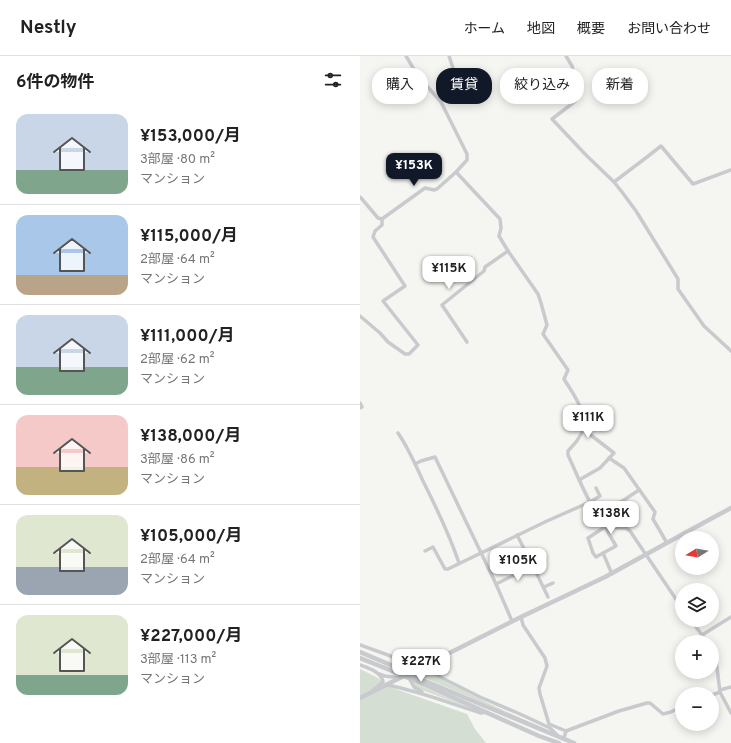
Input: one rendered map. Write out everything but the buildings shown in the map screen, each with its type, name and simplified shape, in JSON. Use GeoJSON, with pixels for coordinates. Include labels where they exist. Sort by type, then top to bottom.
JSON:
{"type":"FeatureCollection","features":[{"type":"Feature","properties":{"kind":"street"},"geometry":{"type":"LineString","coordinates":[[406,56],[418,76],[436,96]]}},
{"type":"Feature","properties":{"kind":"street"},"geometry":{"type":"LineString","coordinates":[[449,56],[453,68]]}},
{"type":"Feature","properties":{"kind":"street"},"geometry":{"type":"LineString","coordinates":[[566,56],[572,66],[578,93],[577,99],[552,119],[614,182],[636,211],[678,279],[678,289],[704,326],[731,352]]}},
{"type":"Feature","properties":{"kind":"street"},"geometry":{"type":"LineString","coordinates":[[382,219],[425,188],[434,190],[437,189],[467,160],[467,154],[442,104]]}},
{"type":"Feature","properties":{"kind":"street"},"geometry":{"type":"LineString","coordinates":[[614,182],[661,146],[693,184],[731,170]]}},
{"type":"Feature","properties":{"kind":"street"},"geometry":{"type":"LineString","coordinates":[[456,172],[500,219],[501,228],[499,236],[538,294],[547,325],[544,334],[568,370],[564,379],[581,408],[584,417],[583,430],[568,451],[568,455],[590,502],[606,526],[616,546],[596,557],[593,553],[588,538],[606,526],[626,528],[630,531],[647,555],[675,597]]}},
{"type":"Feature","properties":{"kind":"street"},"geometry":{"type":"LineString","coordinates":[[360,197],[378,218],[382,219]]}},
{"type":"Feature","properties":{"kind":"street"},"geometry":{"type":"LineString","coordinates":[[360,316],[388,342],[405,354],[409,354],[418,345],[383,301],[405,286],[373,237],[375,231],[382,225],[382,219]]}},
{"type":"Feature","properties":{"kind":"street"},"geometry":{"type":"LineString","coordinates":[[467,342],[442,305],[484,271],[485,267],[508,251]]}},
{"type":"Feature","properties":{"kind":"street"},"geometry":{"type":"LineString","coordinates":[[360,403],[362,407],[360,408]]}},
{"type":"Feature","properties":{"kind":"street"},"geometry":{"type":"LineString","coordinates":[[579,480],[600,468],[614,453],[583,430]]}},
{"type":"Feature","properties":{"kind":"street"},"geometry":{"type":"LineString","coordinates":[[398,433],[408,448],[444,526],[459,563]]}},
{"type":"Feature","properties":{"kind":"street"},"geometry":{"type":"LineString","coordinates":[[415,464],[435,456],[512,621]]}},
{"type":"Feature","properties":{"kind":"street"},"geometry":{"type":"LineString","coordinates":[[610,458],[624,468],[655,512],[653,519],[667,543]]}},
{"type":"Feature","properties":{"kind":"street"},"geometry":{"type":"LineString","coordinates":[[424,551],[433,547],[445,569],[448,569],[517,535],[590,502],[600,496],[596,488]]}},
{"type":"Feature","properties":{"kind":"street"},"geometry":{"type":"LineString","coordinates":[[597,514],[624,500],[639,490]]}},
{"type":"Feature","properties":{"kind":"street"},"geometry":{"type":"LineString","coordinates":[[360,698],[521,616],[612,574],[731,508]]}},
{"type":"Feature","properties":{"kind":"street"},"geometry":{"type":"LineString","coordinates":[[626,528],[628,524],[636,519]]}},
{"type":"Feature","properties":{"kind":"street"},"geometry":{"type":"LineString","coordinates":[[517,535],[544,587],[548,598]]}},
{"type":"Feature","properties":{"kind":"street"},"geometry":{"type":"LineString","coordinates":[[603,553],[612,574]]}},
{"type":"Feature","properties":{"kind":"street"},"geometry":{"type":"LineString","coordinates":[[496,584],[545,560]]}},
{"type":"Feature","properties":{"kind":"street"},"geometry":{"type":"LineString","coordinates":[[544,587],[553,583]]}},
{"type":"Feature","properties":{"kind":"street"},"geometry":{"type":"LineString","coordinates":[[521,616],[523,625],[545,658],[547,666],[539,688],[549,724],[566,731]]}},
{"type":"Feature","properties":{"kind":"street"},"geometry":{"type":"LineString","coordinates":[[696,627],[702,635],[731,617]]}},
{"type":"Feature","properties":{"kind":"street"},"geometry":{"type":"LineString","coordinates":[[360,645],[398,659],[410,673],[434,674],[480,697],[550,728],[561,741]]}},
{"type":"Feature","properties":{"kind":"street"},"geometry":{"type":"LineString","coordinates":[[360,652],[385,666]]}},
{"type":"Feature","properties":{"kind":"street"},"geometry":{"type":"LineString","coordinates":[[360,658],[385,666],[557,736]]}},
{"type":"Feature","properties":{"kind":"street"},"geometry":{"type":"LineString","coordinates":[[360,665],[385,676],[401,678]]}},
{"type":"Feature","properties":{"kind":"street"},"geometry":{"type":"LineString","coordinates":[[410,673],[410,681],[414,687],[428,696]]}},
{"type":"Feature","properties":{"kind":"street"},"geometry":{"type":"LineString","coordinates":[[369,694],[383,682],[383,678],[379,674]]}},
{"type":"Feature","properties":{"kind":"street"},"geometry":{"type":"LineString","coordinates":[[718,679],[720,691],[731,713]]}},
{"type":"Feature","properties":{"kind":"street"},"geometry":{"type":"LineString","coordinates":[[424,682],[539,736],[574,743]]}},
{"type":"Feature","properties":{"kind":"street"},"geometry":{"type":"LineString","coordinates":[[387,685],[481,713],[486,712]]}},
{"type":"Feature","properties":{"kind":"street"},"geometry":{"type":"LineString","coordinates":[[720,691],[731,687]]}},
{"type":"Feature","properties":{"kind":"street"},"geometry":{"type":"LineString","coordinates":[[561,741],[566,731],[619,711],[647,703],[650,703],[663,714],[675,710]]}},
{"type":"Feature","properties":{"kind":"shaded area"},"geometry":{"type":"Polygon","coordinates":[[[360,669],[378,678],[387,686],[467,714],[475,729],[486,743],[360,743],[360,669]]]}},
{"type":"Feature","properties":{"kind":"shaded area"},"geometry":{"type":"Polygon","coordinates":[[[418,675],[436,677],[549,731],[418,675]]]}},
{"type":"Feature","properties":{"kind":"shaded area"},"geometry":{"type":"Polygon","coordinates":[[[412,682],[478,711],[419,689],[412,682]]]}}]}
